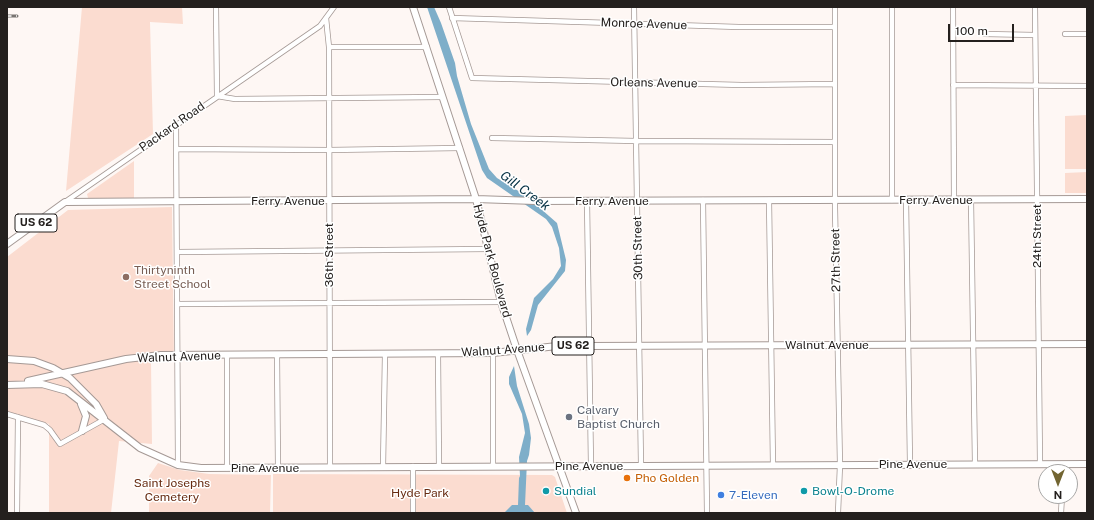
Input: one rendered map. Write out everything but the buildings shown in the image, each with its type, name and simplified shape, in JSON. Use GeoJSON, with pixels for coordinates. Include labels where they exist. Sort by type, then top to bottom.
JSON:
{"type":"FeatureCollection","features":[{"type":"Feature","properties":{"kind":"main road","name":"Hyde Park Boulevard"},"geometry":{"type":"LineString","coordinates":[[413,7],[476,199],[501,302],[576,513]]}},
{"type":"Feature","properties":{"kind":"main road","name":"Ferry Avenue"},"geometry":{"type":"LineString","coordinates":[[66,202],[476,199],[535,201],[637,201],[1087,199]]}},
{"type":"Feature","properties":{"kind":"main road","name":"Packard Road"},"geometry":{"type":"LineString","coordinates":[[7,244],[66,202]]}},
{"type":"Feature","properties":{"kind":"main road","name":"Walnut Avenue"},"geometry":{"type":"LineString","coordinates":[[18,384],[140,356],[438,354],[588,346],[640,345],[772,346],[1087,344]]}},
{"type":"Feature","properties":{"kind":"main road"},"geometry":{"type":"LineString","coordinates":[[7,359],[34,361],[70,378],[96,404],[105,419]]}},
{"type":"Feature","properties":{"kind":"main road"},"geometry":{"type":"LineString","coordinates":[[18,384],[42,384],[58,388],[72,394],[95,414],[105,419]]}},
{"type":"Feature","properties":{"kind":"main road","name":"US 62"},"geometry":{"type":"LineString","coordinates":[[7,386],[18,384]]}},
{"type":"Feature","properties":{"kind":"main road"},"geometry":{"type":"LineString","coordinates":[[72,394],[86,412],[86,420],[82,432]]}},
{"type":"Feature","properties":{"kind":"main road","name":"Pine Avenue"},"geometry":{"type":"LineString","coordinates":[[105,419],[140,448],[178,465],[201,468],[1038,464]]}},
{"type":"Feature","properties":{"kind":"street"},"geometry":{"type":"LineString","coordinates":[[216,7],[217,96],[235,99],[442,97]]}},
{"type":"Feature","properties":{"kind":"street","name":"Packard Road"},"geometry":{"type":"LineString","coordinates":[[66,202],[320,26],[334,7]]}},
{"type":"Feature","properties":{"kind":"street"},"geometry":{"type":"LineString","coordinates":[[449,7],[452,18]]}},
{"type":"Feature","properties":{"kind":"street","name":"30th Street"},"geometry":{"type":"LineString","coordinates":[[634,7],[641,465]]}},
{"type":"Feature","properties":{"kind":"street","name":"27th Street"},"geometry":{"type":"LineString","coordinates":[[835,7],[835,200],[840,465],[838,513]]}},
{"type":"Feature","properties":{"kind":"street"},"geometry":{"type":"LineString","coordinates":[[892,7],[892,200]]}},
{"type":"Feature","properties":{"kind":"street"},"geometry":{"type":"LineString","coordinates":[[953,7],[954,200]]}},
{"type":"Feature","properties":{"kind":"street","name":"24th Street"},"geometry":{"type":"LineString","coordinates":[[1035,7],[1040,464]]}},
{"type":"Feature","properties":{"kind":"street","name":"36th Street"},"geometry":{"type":"LineString","coordinates":[[326,18],[328,47],[329,150],[330,467]]}},
{"type":"Feature","properties":{"kind":"street","name":"Monroe Avenue"},"geometry":{"type":"LineString","coordinates":[[452,18],[739,27],[835,27]]}},
{"type":"Feature","properties":{"kind":"street","name":"Orleans Avenue"},"geometry":{"type":"LineString","coordinates":[[452,18],[472,78],[636,82],[835,84]]}},
{"type":"Feature","properties":{"kind":"street"},"geometry":{"type":"LineString","coordinates":[[985,34],[1035,35]]}},
{"type":"Feature","properties":{"kind":"street"},"geometry":{"type":"LineString","coordinates":[[1064,34],[1087,34]]}},
{"type":"Feature","properties":{"kind":"street"},"geometry":{"type":"LineString","coordinates":[[328,47],[426,47]]}},
{"type":"Feature","properties":{"kind":"street"},"geometry":{"type":"LineString","coordinates":[[953,85],[1087,86]]}},
{"type":"Feature","properties":{"kind":"street"},"geometry":{"type":"LineString","coordinates":[[176,125],[178,252],[178,465]]}},
{"type":"Feature","properties":{"kind":"street"},"geometry":{"type":"LineString","coordinates":[[492,138],[636,141],[835,142]]}},
{"type":"Feature","properties":{"kind":"street"},"geometry":{"type":"LineString","coordinates":[[177,148],[329,150],[460,148]]}},
{"type":"Feature","properties":{"kind":"street"},"geometry":{"type":"LineString","coordinates":[[587,200],[591,466]]}},
{"type":"Feature","properties":{"kind":"street"},"geometry":{"type":"LineString","coordinates":[[703,200],[707,513]]}},
{"type":"Feature","properties":{"kind":"street"},"geometry":{"type":"LineString","coordinates":[[769,200],[773,465]]}},
{"type":"Feature","properties":{"kind":"street"},"geometry":{"type":"LineString","coordinates":[[906,200],[910,464]]}},
{"type":"Feature","properties":{"kind":"street"},"geometry":{"type":"LineString","coordinates":[[971,200],[975,464]]}},
{"type":"Feature","properties":{"kind":"street"},"geometry":{"type":"LineString","coordinates":[[178,252],[488,249]]}},
{"type":"Feature","properties":{"kind":"street"},"geometry":{"type":"LineString","coordinates":[[178,304],[501,302]]}},
{"type":"Feature","properties":{"kind":"street"},"geometry":{"type":"LineString","coordinates":[[493,352],[493,466]]}},
{"type":"Feature","properties":{"kind":"street"},"geometry":{"type":"LineString","coordinates":[[383,466],[385,354]]}},
{"type":"Feature","properties":{"kind":"street"},"geometry":{"type":"LineString","coordinates":[[438,354],[439,466]]}},
{"type":"Feature","properties":{"kind":"street"},"geometry":{"type":"LineString","coordinates":[[227,355],[227,468]]}},
{"type":"Feature","properties":{"kind":"street"},"geometry":{"type":"LineString","coordinates":[[278,355],[278,468]]}},
{"type":"Feature","properties":{"kind":"street"},"geometry":{"type":"LineString","coordinates":[[7,414],[44,425],[50,430],[60,444],[105,419]]}},
{"type":"Feature","properties":{"kind":"street"},"geometry":{"type":"LineString","coordinates":[[17,513],[18,417]]}},
{"type":"Feature","properties":{"kind":"street"},"geometry":{"type":"LineString","coordinates":[[413,466],[413,513]]}},
{"type":"Feature","properties":{"kind":"green space"},"geometry":{"type":"Polygon","coordinates":[[[82,7],[182,7],[183,24],[150,22],[153,134],[66,191],[82,7]]]}},
{"type":"Feature","properties":{"kind":"green space"},"geometry":{"type":"Polygon","coordinates":[[[1087,115],[1086,169],[1065,169],[1065,116],[1087,115]]]}},
{"type":"Feature","properties":{"kind":"green space"},"geometry":{"type":"Polygon","coordinates":[[[134,161],[134,199],[88,198],[87,194],[134,161]]]}},
{"type":"Feature","properties":{"kind":"green space"},"geometry":{"type":"Polygon","coordinates":[[[1087,172],[1087,193],[1065,193],[1065,173],[1087,172]]]}},
{"type":"Feature","properties":{"kind":"green space"},"geometry":{"type":"Polygon","coordinates":[[[172,207],[174,361],[151,361],[152,444],[119,441],[111,513],[49,513],[49,424],[7,412],[7,257],[68,210],[172,207]]]}},
{"type":"Feature","properties":{"kind":"green space","name":"Saint Josephs Cemetery"},"geometry":{"type":"Polygon","coordinates":[[[158,463],[180,470],[209,474],[271,475],[270,513],[149,513],[149,476],[158,463]]]}},
{"type":"Feature","properties":{"kind":"green space","name":"Hyde Park"},"geometry":{"type":"Polygon","coordinates":[[[273,474],[552,475],[555,477],[567,513],[273,513],[273,474]]]}},
{"type":"Feature","properties":{"kind":"water"},"geometry":{"type":"Polygon","coordinates":[[[427,7],[434,7],[441,23],[455,63],[457,76],[471,124],[489,169],[497,178],[525,195],[557,223],[566,260],[565,271],[538,305],[531,330],[527,336],[526,329],[534,298],[553,279],[561,266],[559,248],[552,227],[546,219],[487,178],[482,170],[427,7]]]}},
{"type":"Feature","properties":{"kind":"water"},"geometry":{"type":"Polygon","coordinates":[[[514,366],[517,386],[529,424],[531,438],[527,461],[525,505],[528,505],[535,513],[504,513],[512,505],[518,505],[520,476],[519,457],[525,433],[522,414],[509,384],[509,377],[514,366]]]}},
{"type":"Feature","properties":{"kind":"railway"},"geometry":{"type":"LineString","coordinates":[[7,16],[17,16]]}},
{"type":"Feature","properties":{"kind":"place","name":"Thirtyninth Street School"},"geometry":{"type":"Point","coordinates":[126,277]}},
{"type":"Feature","properties":{"kind":"place","name":"Calvary Baptist Church"},"geometry":{"type":"Point","coordinates":[569,417]}},
{"type":"Feature","properties":{"kind":"place","name":"Pho Golden"},"geometry":{"type":"Point","coordinates":[627,478]}},
{"type":"Feature","properties":{"kind":"place","name":"Sundial"},"geometry":{"type":"Point","coordinates":[546,491]}},
{"type":"Feature","properties":{"kind":"place","name":"Bowl-O-Drome"},"geometry":{"type":"Point","coordinates":[804,491]}},
{"type":"Feature","properties":{"kind":"place","name":"7-Eleven"},"geometry":{"type":"Point","coordinates":[721,495]}},
{"type":"Feature","properties":{"kind":"water label","name":"Gill Creek"},"geometry":{"type":"Point","coordinates":[525,191]}}]}
